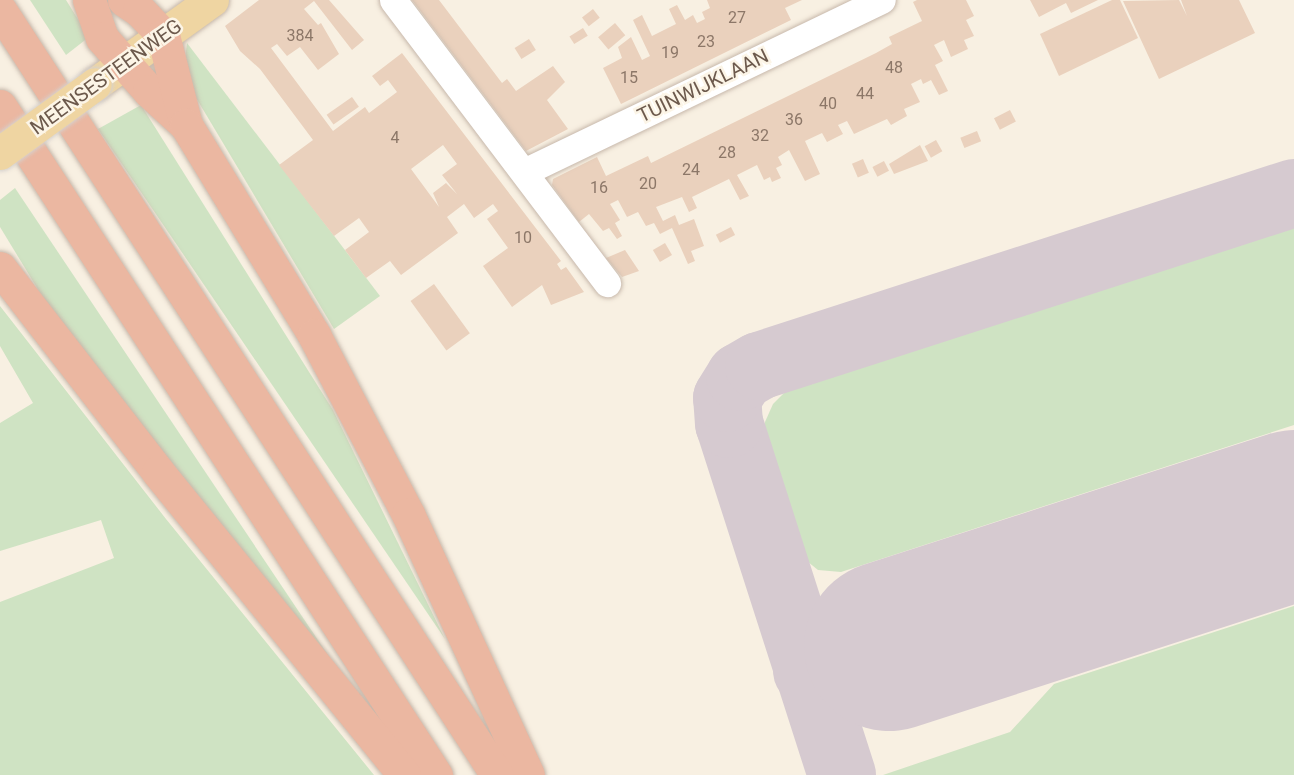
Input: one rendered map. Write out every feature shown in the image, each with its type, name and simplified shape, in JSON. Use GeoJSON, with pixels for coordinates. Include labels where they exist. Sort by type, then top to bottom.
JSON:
{"type":"FeatureCollection","features":[{"type":"Feature","properties":{"kind":"highway"},"geometry":{"type":"LineString","coordinates":[[90,0],[102,38],[124,64],[186,124],[314,335],[408,514],[528,775]]}},
{"type":"Feature","properties":{"kind":"highway"},"geometry":{"type":"LineString","coordinates":[[123,0],[139,10],[163,35],[186,124]]}},
{"type":"Feature","properties":{"kind":"highway"},"geometry":{"type":"LineString","coordinates":[[0,10],[497,775]]}},
{"type":"Feature","properties":{"kind":"highway"},"geometry":{"type":"LineString","coordinates":[[0,106],[436,775]]}},
{"type":"Feature","properties":{"kind":"highway"},"geometry":{"type":"LineString","coordinates":[[0,268],[158,472],[404,775]]}},
{"type":"Feature","properties":{"kind":"main road","name":"MEENSESTEENWEG"},"geometry":{"type":"LineString","coordinates":[[0,153],[212,0]]}},
{"type":"Feature","properties":{"kind":"street"},"geometry":{"type":"LineString","coordinates":[[393,0],[607,283]]}},
{"type":"Feature","properties":{"kind":"street","name":"TUINWIJKLAAN"},"geometry":{"type":"LineString","coordinates":[[524,172],[882,0]]}},
{"type":"Feature","properties":{"kind":"green space"},"geometry":{"type":"Polygon","coordinates":[[[30,0],[66,0],[89,37],[66,55],[30,0]]]}},
{"type":"Feature","properties":{"kind":"green space"},"geometry":{"type":"Polygon","coordinates":[[[187,43],[380,296],[334,329],[183,76],[187,43]]]}},
{"type":"Feature","properties":{"kind":"green space"},"geometry":{"type":"Polygon","coordinates":[[[141,105],[333,410],[445,639],[98,129],[141,105]]]}},
{"type":"Feature","properties":{"kind":"green space"},"geometry":{"type":"Polygon","coordinates":[[[15,188],[334,664],[56,319],[0,227],[0,200],[15,188]]]}},
{"type":"Feature","properties":{"kind":"green space"},"geometry":{"type":"Polygon","coordinates":[[[1294,215],[1294,425],[841,572],[818,570],[797,553],[763,443],[765,422],[773,404],[799,378],[1294,215]]]}},
{"type":"Feature","properties":{"kind":"green space"},"geometry":{"type":"Polygon","coordinates":[[[0,306],[166,519],[374,775],[0,775],[0,602],[114,558],[101,520],[0,551],[0,423],[33,403],[0,346],[0,306]]]}},
{"type":"Feature","properties":{"kind":"green space"},"geometry":{"type":"Polygon","coordinates":[[[1294,606],[1294,775],[883,775],[1010,732],[1054,684],[1294,606]]]}},
{"type":"Feature","properties":{"kind":"building"},"geometry":{"type":"Polygon","coordinates":[[[259,0],[329,0],[364,40],[352,50],[314,1],[304,9],[318,25],[321,23],[339,54],[318,70],[300,47],[287,56],[277,44],[271,48],[333,131],[365,107],[369,113],[397,92],[388,80],[380,86],[372,76],[402,53],[561,261],[557,264],[561,270],[566,267],[584,292],[551,305],[542,285],[512,307],[483,266],[508,248],[487,219],[498,211],[493,204],[474,218],[464,204],[447,217],[458,233],[401,275],[390,261],[366,278],[345,250],[369,232],[359,218],[334,236],[279,165],[313,140],[260,69],[240,51],[225,26],[259,0]],[[443,145],[411,169],[439,207],[433,193],[446,183],[457,194],[442,175],[457,164],[443,145]]]}},
{"type":"Feature","properties":{"kind":"building"},"geometry":{"type":"Polygon","coordinates":[[[412,0],[439,0],[502,83],[507,79],[516,91],[553,66],[565,82],[547,100],[568,129],[526,151],[412,0]]]}},
{"type":"Feature","properties":{"kind":"building"},"geometry":{"type":"Polygon","coordinates":[[[707,0],[802,0],[785,8],[791,20],[621,104],[603,68],[622,58],[618,47],[631,37],[642,60],[650,56],[633,20],[642,15],[652,36],[676,24],[669,9],[677,5],[685,20],[693,15],[697,23],[705,19],[702,12],[710,8],[707,0]]]}},
{"type":"Feature","properties":{"kind":"building"},"geometry":{"type":"Polygon","coordinates":[[[917,0],[966,0],[974,16],[966,20],[974,36],[964,40],[968,49],[951,57],[944,40],[934,45],[943,61],[935,65],[948,91],[939,95],[931,80],[923,84],[921,79],[911,84],[920,102],[904,109],[907,116],[891,125],[887,119],[854,134],[847,121],[838,125],[843,134],[827,142],[822,133],[805,141],[820,174],[805,181],[789,150],[778,157],[782,165],[776,168],[781,178],[772,182],[770,177],[764,180],[757,165],[737,175],[749,196],[740,200],[729,179],[692,197],[697,208],[689,212],[682,197],[656,207],[663,221],[675,215],[679,225],[694,219],[704,246],[691,251],[695,261],[688,264],[672,228],[660,234],[654,223],[646,226],[638,212],[627,217],[618,200],[610,204],[620,220],[615,223],[622,236],[617,239],[609,228],[603,231],[589,214],[579,222],[552,185],[553,179],[597,157],[606,176],[648,156],[651,163],[876,53],[892,44],[889,37],[922,21],[913,2],[917,0]]]}},
{"type":"Feature","properties":{"kind":"building"},"geometry":{"type":"Polygon","coordinates":[[[1030,0],[1098,0],[1071,13],[1066,3],[1039,17],[1030,0]]]}},
{"type":"Feature","properties":{"kind":"building"},"geometry":{"type":"Polygon","coordinates":[[[1112,0],[1120,0],[1138,38],[1059,76],[1040,34],[1112,0]]]}},
{"type":"Feature","properties":{"kind":"building"},"geometry":{"type":"Polygon","coordinates":[[[1179,0],[1187,16],[1181,0],[1239,0],[1255,33],[1159,79],[1123,1],[1179,0]]]}},
{"type":"Feature","properties":{"kind":"building"},"geometry":{"type":"Polygon","coordinates":[[[593,9],[600,18],[589,26],[582,18],[593,9]]]}},
{"type":"Feature","properties":{"kind":"building"},"geometry":{"type":"Polygon","coordinates":[[[615,23],[625,35],[608,49],[598,37],[615,23]]]}},
{"type":"Feature","properties":{"kind":"building"},"geometry":{"type":"Polygon","coordinates":[[[583,28],[588,36],[574,44],[569,36],[583,28]]]}},
{"type":"Feature","properties":{"kind":"building"},"geometry":{"type":"Polygon","coordinates":[[[529,39],[536,50],[521,59],[515,48],[529,39]]]}},
{"type":"Feature","properties":{"kind":"building"},"geometry":{"type":"Polygon","coordinates":[[[352,97],[359,107],[333,125],[327,115],[352,97]]]}},
{"type":"Feature","properties":{"kind":"building"},"geometry":{"type":"Polygon","coordinates":[[[1010,110],[1016,122],[1000,130],[994,118],[1010,110]]]}},
{"type":"Feature","properties":{"kind":"building"},"geometry":{"type":"Polygon","coordinates":[[[977,131],[981,141],[964,148],[960,138],[977,131]]]}},
{"type":"Feature","properties":{"kind":"building"},"geometry":{"type":"Polygon","coordinates":[[[936,140],[942,151],[931,158],[925,146],[936,140]]]}},
{"type":"Feature","properties":{"kind":"building"},"geometry":{"type":"Polygon","coordinates":[[[920,145],[928,161],[894,174],[889,164],[920,145]]]}},
{"type":"Feature","properties":{"kind":"building"},"geometry":{"type":"Polygon","coordinates":[[[863,159],[869,173],[858,177],[852,164],[863,159]]]}},
{"type":"Feature","properties":{"kind":"building"},"geometry":{"type":"Polygon","coordinates":[[[884,161],[889,171],[877,177],[872,167],[884,161]]]}},
{"type":"Feature","properties":{"kind":"building"},"geometry":{"type":"Polygon","coordinates":[[[731,227],[735,235],[720,243],[716,235],[731,227]]]}},
{"type":"Feature","properties":{"kind":"building"},"geometry":{"type":"Polygon","coordinates":[[[665,243],[672,255],[660,262],[653,250],[665,243]]]}},
{"type":"Feature","properties":{"kind":"building"},"geometry":{"type":"Polygon","coordinates":[[[625,250],[639,271],[622,277],[606,258],[625,250]]]}},
{"type":"Feature","properties":{"kind":"building"},"geometry":{"type":"Polygon","coordinates":[[[434,284],[470,333],[446,350],[411,301],[434,284]]]}},
{"type":"Feature","properties":{"kind":"taxiway"},"geometry":{"type":"LineString","coordinates":[[842,775],[729,424],[727,398],[740,377],[759,366],[1294,193]]}},
{"type":"Feature","properties":{"kind":"taxiway"},"geometry":{"type":"LineString","coordinates":[[807,671],[889,646]]}},
{"type":"Feature","properties":{"kind":"runway"},"geometry":{"type":"LineString","coordinates":[[889,646],[1294,515]]}}]}
